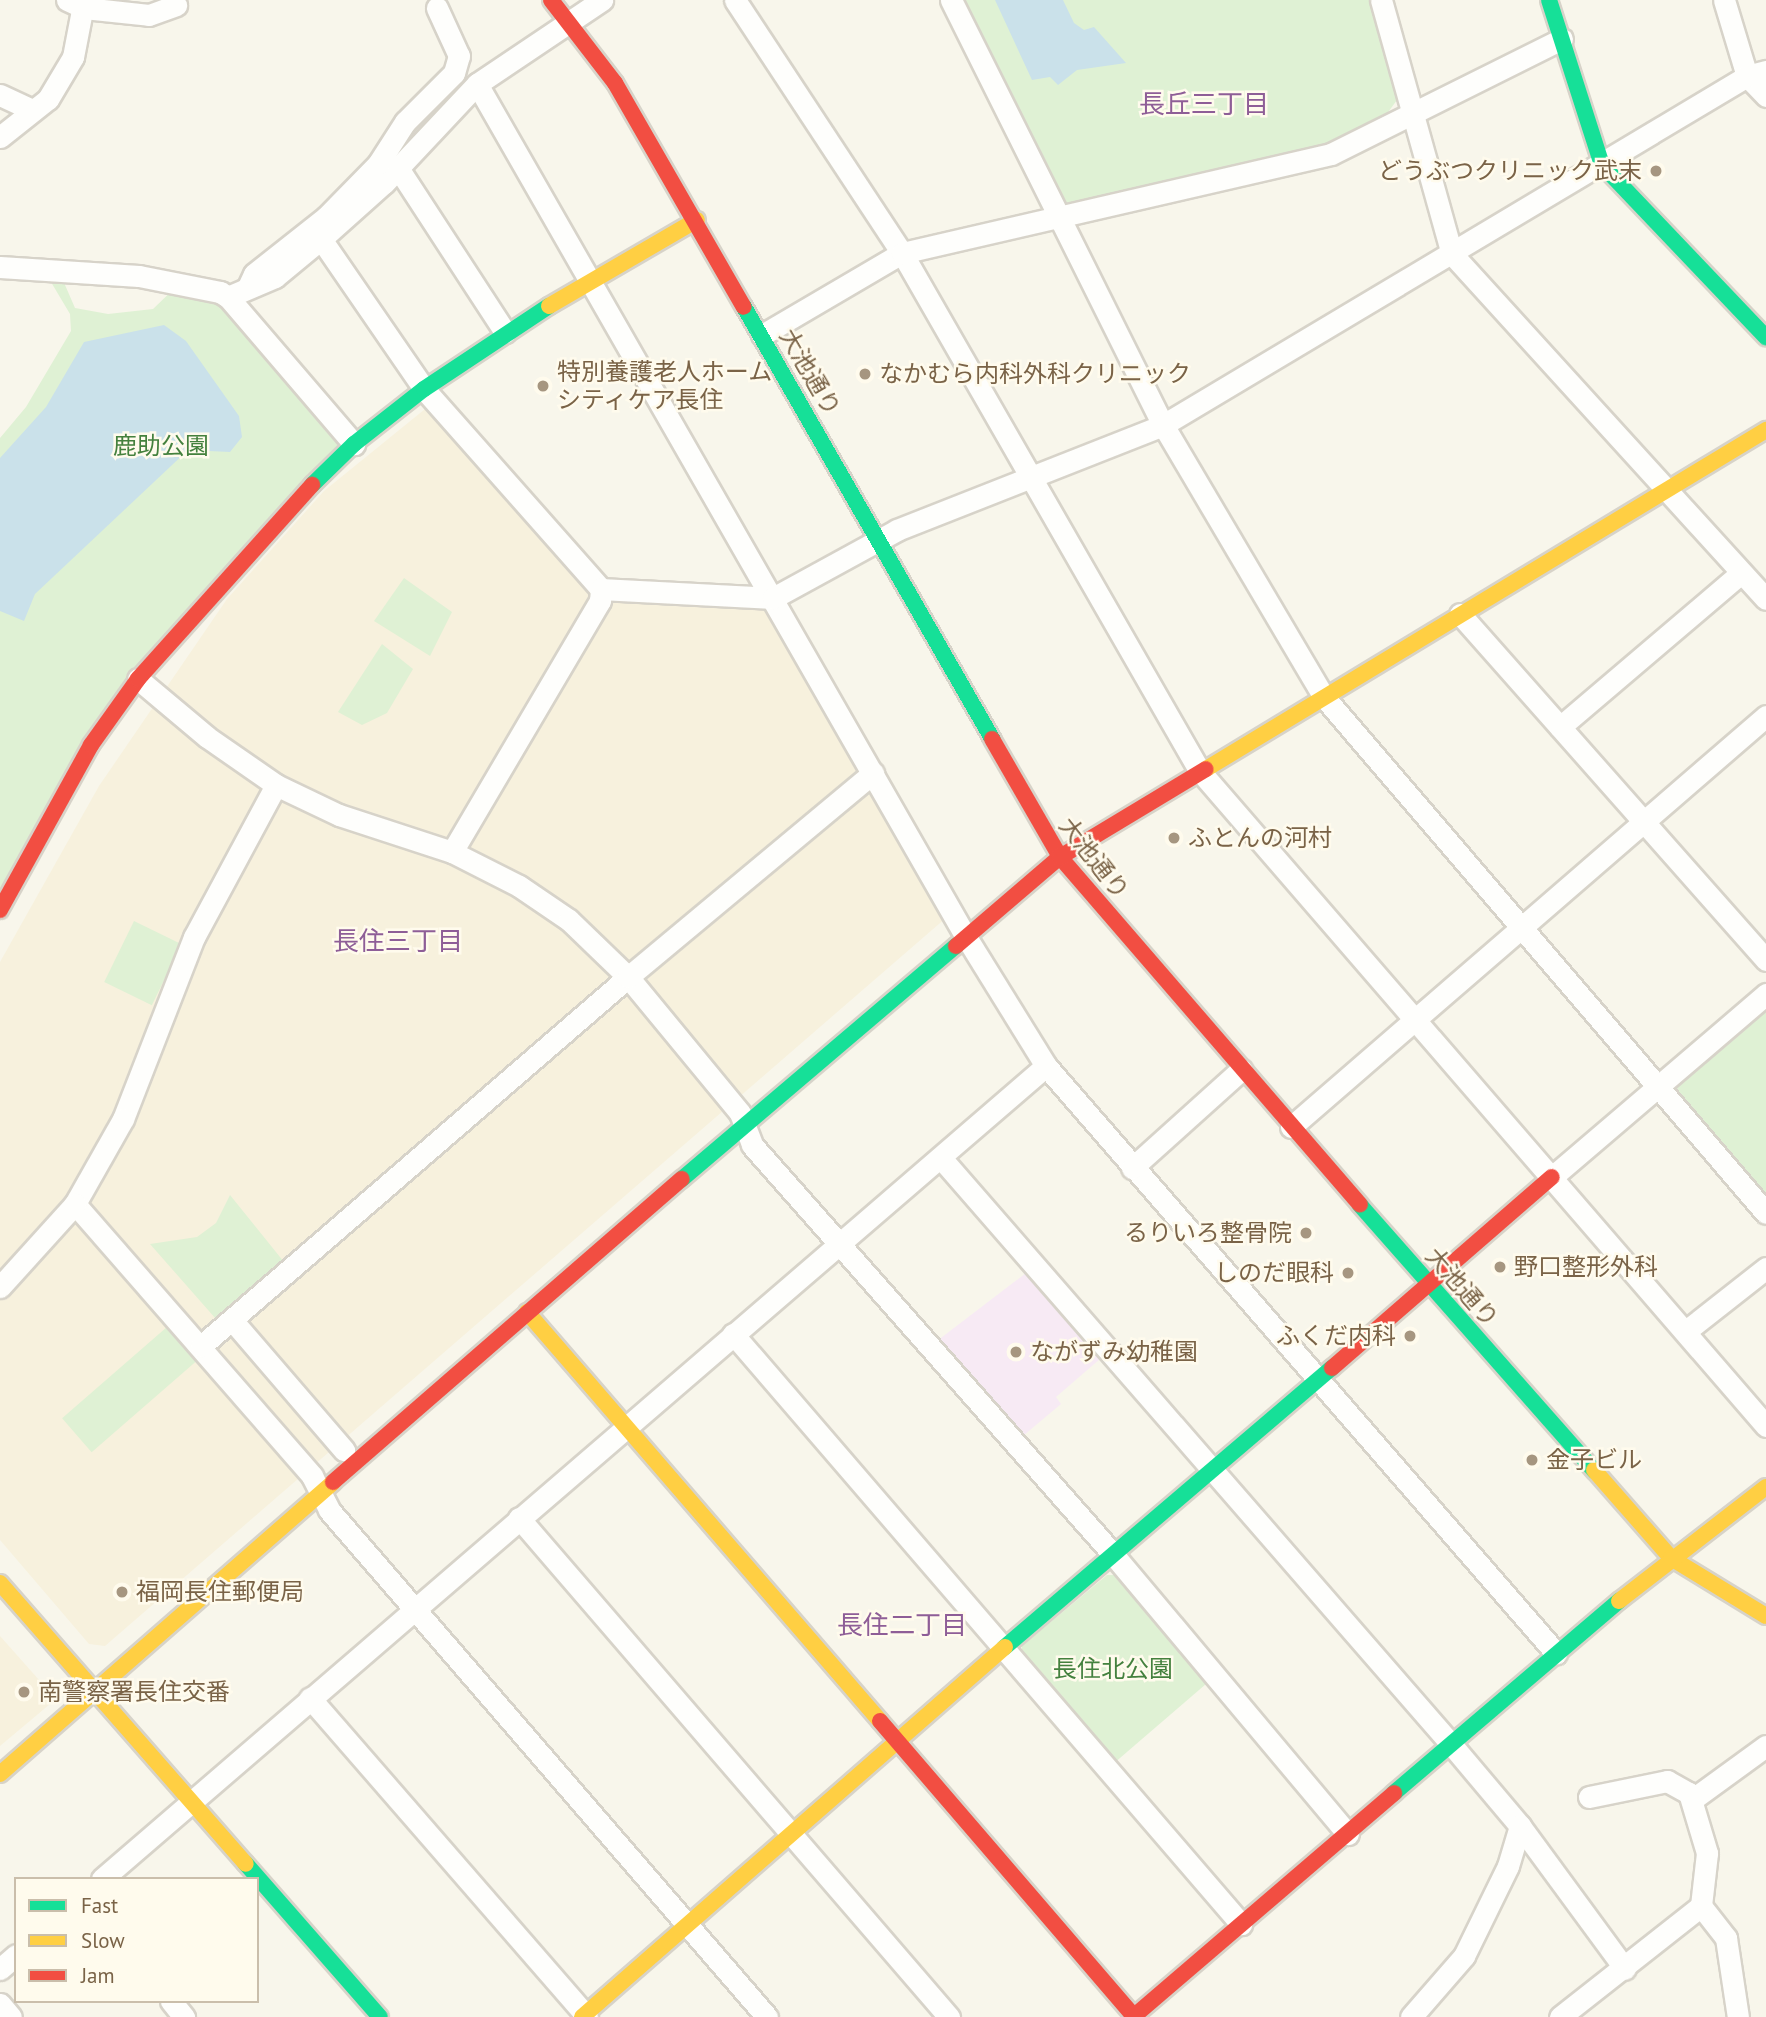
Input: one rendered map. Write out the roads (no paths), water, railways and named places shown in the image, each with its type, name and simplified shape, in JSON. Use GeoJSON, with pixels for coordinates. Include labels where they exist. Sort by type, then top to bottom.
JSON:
{"type":"FeatureCollection","features":[{"type":"Feature","properties":{"kind":"street","name":"大池通り"},"geometry":{"type":"LineString","coordinates":[[551,0],[615,83],[697,220],[881,538],[1060,857],[1241,1070],[1671,1558],[1766,1616]]}},
{"type":"Feature","properties":{"kind":"street"},"geometry":{"type":"LineString","coordinates":[[0,267],[139,276],[238,293],[275,277],[398,169],[477,84],[602,0]]}},
{"type":"Feature","properties":{"kind":"street"},"geometry":{"type":"LineString","coordinates":[[735,0],[902,253],[1199,770],[1766,1426]]}},
{"type":"Feature","properties":{"kind":"street"},"geometry":{"type":"LineString","coordinates":[[951,0],[1163,425],[1324,697],[1766,1213]]}},
{"type":"Feature","properties":{"kind":"street"},"geometry":{"type":"LineString","coordinates":[[1381,0],[1452,254],[1665,490],[1757,584],[1560,727]]}},
{"type":"Feature","properties":{"kind":"street"},"geometry":{"type":"LineString","coordinates":[[1549,0],[1602,165],[1766,337]]}},
{"type":"Feature","properties":{"kind":"street"},"geometry":{"type":"LineString","coordinates":[[1724,0],[1766,96]]}},
{"type":"Feature","properties":{"kind":"street"},"geometry":{"type":"LineString","coordinates":[[0,137],[48,99],[73,57],[78,3],[149,15],[176,5]]}},
{"type":"Feature","properties":{"kind":"street"},"geometry":{"type":"LineString","coordinates":[[238,293],[254,274],[326,217],[378,164],[405,122],[454,72],[459,56],[437,8]]}},
{"type":"Feature","properties":{"kind":"street"},"geometry":{"type":"LineString","coordinates":[[762,335],[902,253],[1331,154],[1562,39]]}},
{"type":"Feature","properties":{"kind":"street"},"geometry":{"type":"LineString","coordinates":[[321,239],[424,389],[601,589],[772,598],[881,538],[1163,425],[1756,74]]}},
{"type":"Feature","properties":{"kind":"street"},"geometry":{"type":"LineString","coordinates":[[477,84],[966,937],[1046,1066],[1556,1653]]}},
{"type":"Feature","properties":{"kind":"street"},"geometry":{"type":"LineString","coordinates":[[0,95],[33,110]]}},
{"type":"Feature","properties":{"kind":"street"},"geometry":{"type":"LineString","coordinates":[[398,169],[505,332]]}},
{"type":"Feature","properties":{"kind":"street"},"geometry":{"type":"LineString","coordinates":[[0,910],[92,745],[138,679],[286,510],[354,444],[424,389],[505,332],[697,220]]}},
{"type":"Feature","properties":{"kind":"street"},"geometry":{"type":"LineString","coordinates":[[238,293],[354,444]]}},
{"type":"Feature","properties":{"kind":"street"},"geometry":{"type":"LineString","coordinates":[[0,1774],[527,1312],[1060,857],[1199,770],[1766,430]]}},
{"type":"Feature","properties":{"kind":"street"},"geometry":{"type":"LineString","coordinates":[[452,852],[600,601],[601,589]]}},
{"type":"Feature","properties":{"kind":"street"},"geometry":{"type":"LineString","coordinates":[[1460,614],[1766,960]]}},
{"type":"Feature","properties":{"kind":"street"},"geometry":{"type":"LineString","coordinates":[[138,679],[207,737],[276,785],[339,815],[452,852],[520,886],[569,920],[628,977],[740,1113],[752,1145],[837,1245],[1112,1553],[1348,1834]]}},
{"type":"Feature","properties":{"kind":"street"},"geometry":{"type":"LineString","coordinates":[[1291,1127],[1766,716]]}},
{"type":"Feature","properties":{"kind":"street"},"geometry":{"type":"LineString","coordinates":[[201,1346],[628,977],[873,772]]}},
{"type":"Feature","properties":{"kind":"street"},"geometry":{"type":"LineString","coordinates":[[0,1287],[75,1204],[123,1118],[194,937],[276,785]]}},
{"type":"Feature","properties":{"kind":"street"},"geometry":{"type":"LineString","coordinates":[[310,1698],[584,2016],[1112,1553],[1215,1470],[1766,994]]}},
{"type":"Feature","properties":{"kind":"street"},"geometry":{"type":"LineString","coordinates":[[104,1877],[624,1426],[1046,1066]]}},
{"type":"Feature","properties":{"kind":"street"},"geometry":{"type":"LineString","coordinates":[[1132,1168],[1241,1070]]}},
{"type":"Feature","properties":{"kind":"street"},"geometry":{"type":"LineString","coordinates":[[941,1158],[1451,1744],[1520,1826],[1625,1969]]}},
{"type":"Feature","properties":{"kind":"street"},"geometry":{"type":"LineString","coordinates":[[75,1204],[312,1476],[319,1493],[414,1608],[767,2017]]}},
{"type":"Feature","properties":{"kind":"street"},"geometry":{"type":"LineString","coordinates":[[1686,1331],[1766,1268]]}},
{"type":"Feature","properties":{"kind":"street"},"geometry":{"type":"LineString","coordinates":[[527,1312],[1134,2017],[1556,1653],[1671,1558],[1766,1487]]}},
{"type":"Feature","properties":{"kind":"street"},"geometry":{"type":"LineString","coordinates":[[232,1320],[344,1450]]}},
{"type":"Feature","properties":{"kind":"street"},"geometry":{"type":"LineString","coordinates":[[733,1334],[1241,1924]]}},
{"type":"Feature","properties":{"kind":"street"},"geometry":{"type":"LineString","coordinates":[[519,1518],[948,2017]]}},
{"type":"Feature","properties":{"kind":"street"},"geometry":{"type":"LineString","coordinates":[[0,1583],[193,1798],[380,2017]]}},
{"type":"Feature","properties":{"kind":"street"},"geometry":{"type":"LineString","coordinates":[[1693,1799],[1766,1746]]}},
{"type":"Feature","properties":{"kind":"street"},"geometry":{"type":"LineString","coordinates":[[1560,2017],[1625,1969],[1701,1906],[1707,1853],[1693,1799],[1667,1781],[1589,1797]]}},
{"type":"Feature","properties":{"kind":"street"},"geometry":{"type":"LineString","coordinates":[[1411,2017],[1464,1956],[1508,1866],[1520,1826]]}},
{"type":"Feature","properties":{"kind":"street"},"geometry":{"type":"LineString","coordinates":[[1701,1906],[1726,1938],[1738,2017]]}},
{"type":"Feature","properties":{"kind":"street"},"geometry":{"type":"LineString","coordinates":[[0,1969],[14,1957]]}},
{"type":"Feature","properties":{"kind":"street"},"geometry":{"type":"LineString","coordinates":[[173,2003],[184,2017]]}},
{"type":"Feature","properties":{"kind":"street"},"geometry":{"type":"LineString","coordinates":[[0,2004],[11,2017]]}},
{"type":"Feature","properties":{"kind":"water"},"geometry":{"type":"Polygon","coordinates":[[[995,0],[1063,0],[1074,23],[1084,30],[1094,27],[1126,63],[1077,70],[1058,85],[1050,77],[1032,80],[995,0]]]}},
{"type":"Feature","properties":{"kind":"water"},"geometry":{"type":"Polygon","coordinates":[[[164,325],[186,341],[239,416],[242,437],[230,452],[188,450],[35,594],[24,621],[0,611],[0,458],[46,407],[84,342],[164,325]]]}},
{"type":"Feature","properties":{"kind":"place","name":"どうぶつクリニック武末"},"geometry":{"type":"Point","coordinates":[1656,171]}},
{"type":"Feature","properties":{"kind":"place","name":"なかむら内科外科クリニック"},"geometry":{"type":"Point","coordinates":[865,374]}},
{"type":"Feature","properties":{"kind":"place","name":"特別養護老人ホーム シティケア長住"},"geometry":{"type":"Point","coordinates":[543,386]}},
{"type":"Feature","properties":{"kind":"place","name":"ふとんの河村"},"geometry":{"type":"Point","coordinates":[1174,838]}},
{"type":"Feature","properties":{"kind":"place","name":"るりいろ整骨院"},"geometry":{"type":"Point","coordinates":[1306,1233]}},
{"type":"Feature","properties":{"kind":"place","name":"野口整形外科"},"geometry":{"type":"Point","coordinates":[1500,1267]}},
{"type":"Feature","properties":{"kind":"place","name":"しのだ眼科"},"geometry":{"type":"Point","coordinates":[1348,1273]}},
{"type":"Feature","properties":{"kind":"place","name":"ふくだ内科"},"geometry":{"type":"Point","coordinates":[1410,1336]}},
{"type":"Feature","properties":{"kind":"place","name":"ながずみ幼稚園"},"geometry":{"type":"Point","coordinates":[1016,1352]}},
{"type":"Feature","properties":{"kind":"place","name":"金子ビル"},"geometry":{"type":"Point","coordinates":[1532,1460]}},
{"type":"Feature","properties":{"kind":"place","name":"福岡長住郵便局"},"geometry":{"type":"Point","coordinates":[122,1592]}},
{"type":"Feature","properties":{"kind":"place","name":"南警察署長住交番"},"geometry":{"type":"Point","coordinates":[24,1692]}},
{"type":"Feature","properties":{"kind":"district","name":"長丘三丁目"},"geometry":{"type":"Point","coordinates":[1204,104]}},
{"type":"Feature","properties":{"kind":"district","name":"長住三丁目"},"geometry":{"type":"Point","coordinates":[398,941]}},
{"type":"Feature","properties":{"kind":"district","name":"長住二丁目"},"geometry":{"type":"Point","coordinates":[902,1625]}},
{"type":"Feature","properties":{"kind":"park label","name":"鹿助公園"},"geometry":{"type":"Point","coordinates":[161,446]}},
{"type":"Feature","properties":{"kind":"park label","name":"長住北公園"},"geometry":{"type":"Point","coordinates":[1113,1669]}}]}
